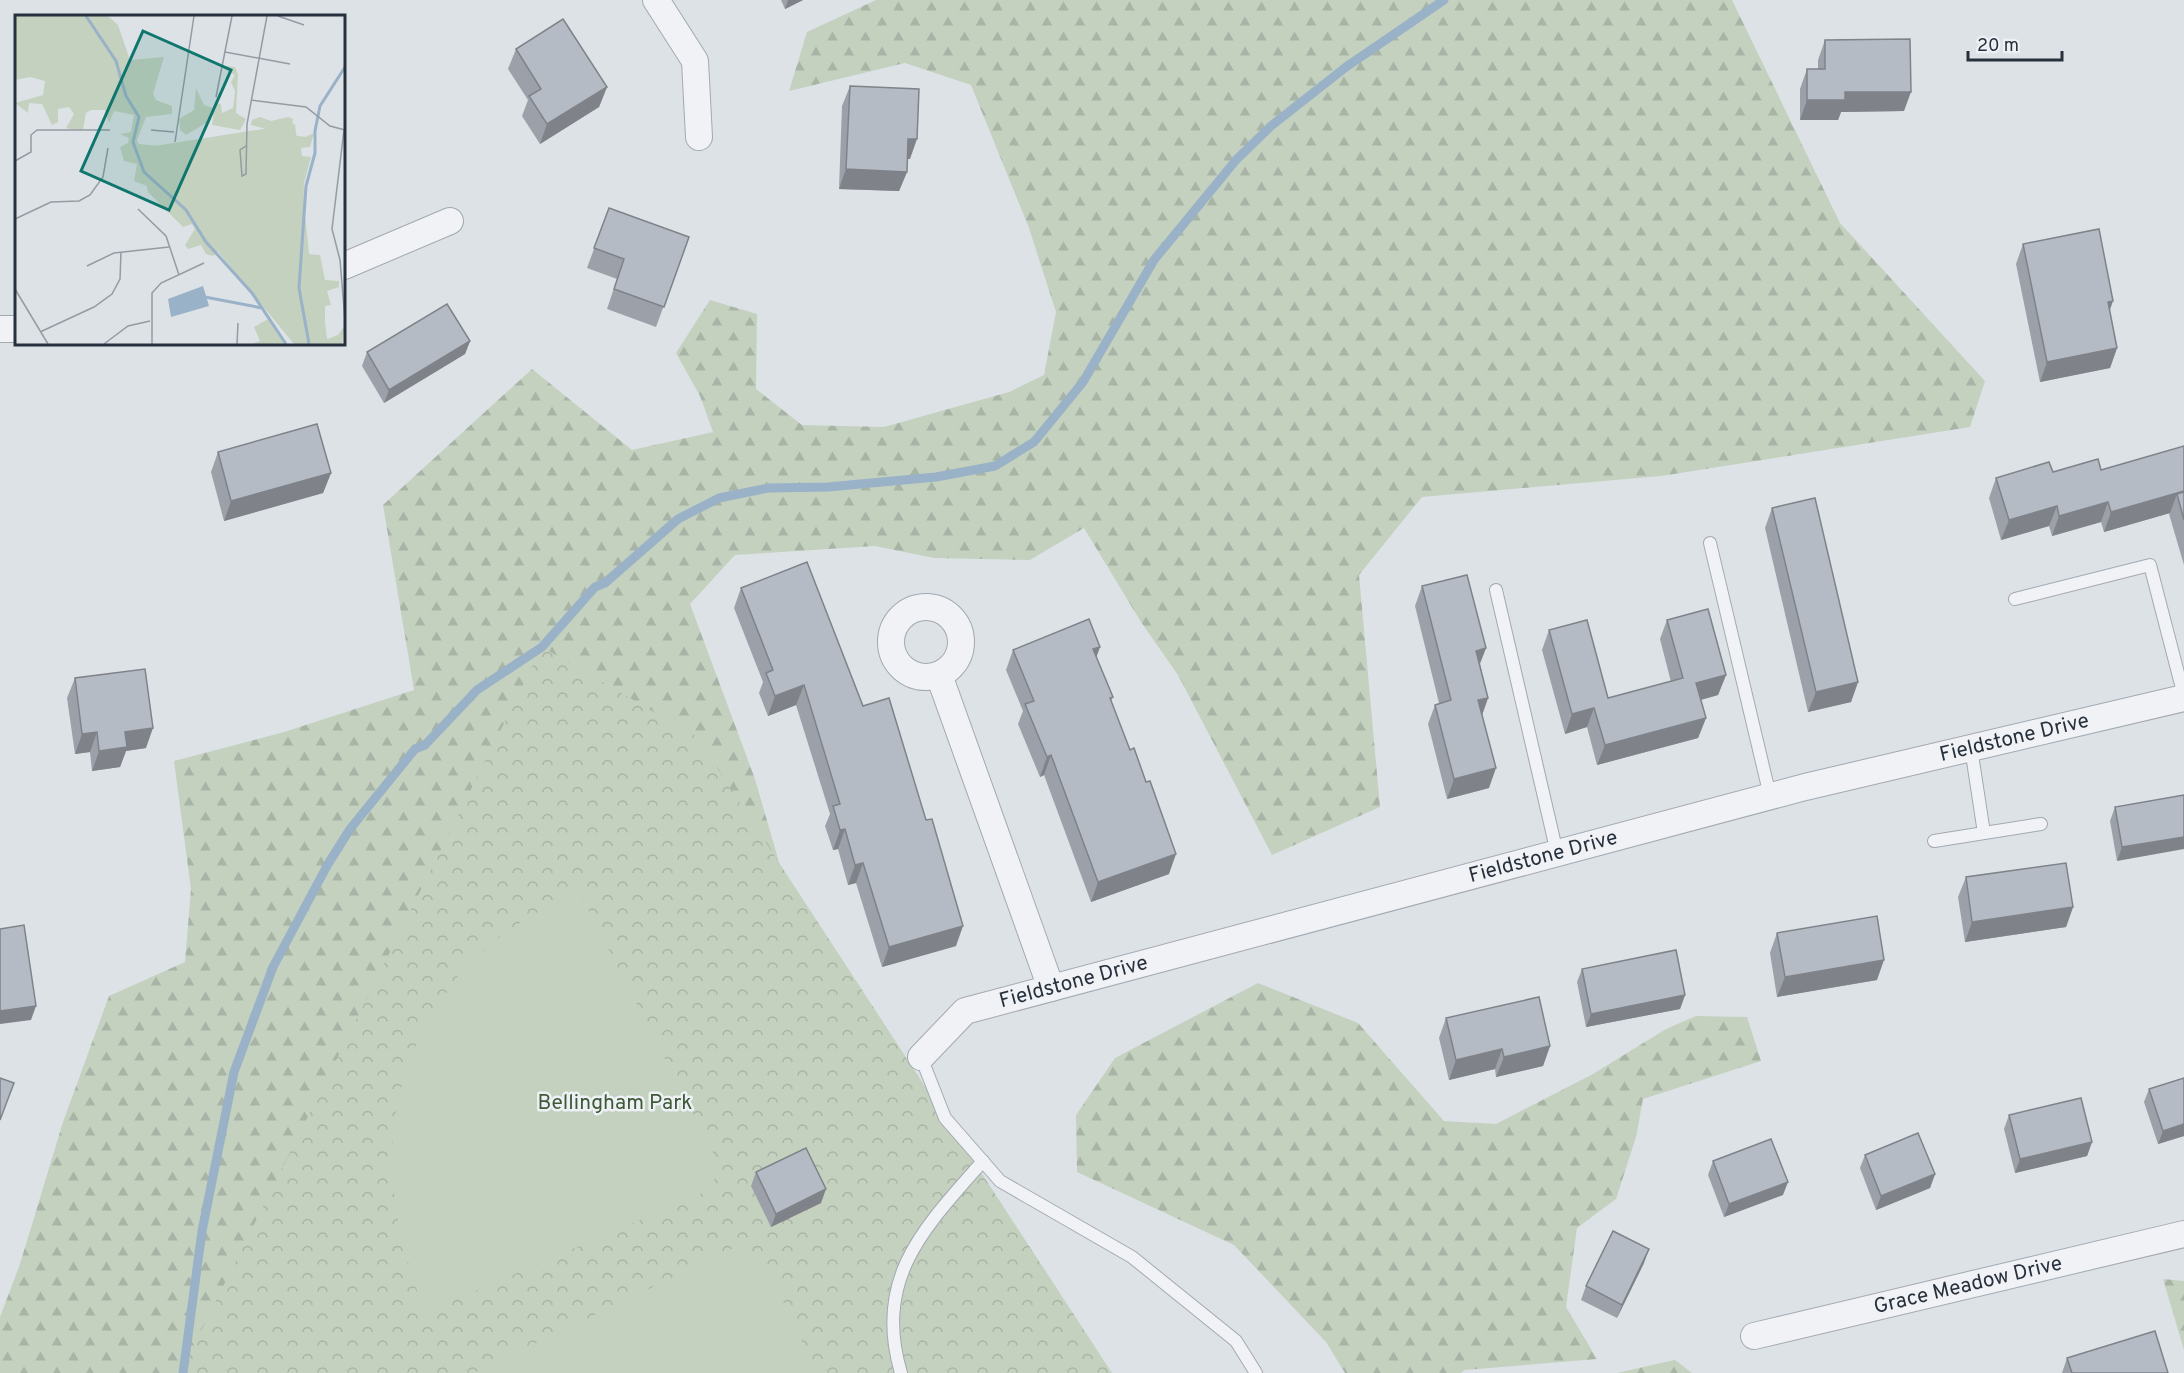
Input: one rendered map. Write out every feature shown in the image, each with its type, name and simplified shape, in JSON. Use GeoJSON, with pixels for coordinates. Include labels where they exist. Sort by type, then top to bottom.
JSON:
{"type":"FeatureCollection","features":[{"type":"Feature","properties":{"kind":"street"},"geometry":{"type":"LineString","coordinates":[[656,0],[695,61],[699,137]]}},
{"type":"Feature","properties":{"kind":"street"},"geometry":{"type":"LineString","coordinates":[[345,266],[450,221]]}},
{"type":"Feature","properties":{"kind":"street"},"geometry":{"type":"LineString","coordinates":[[939,675],[1051,988]]}},
{"type":"Feature","properties":{"kind":"street","name":"Fieldstone Drive"},"geometry":{"type":"LineString","coordinates":[[921,1057],[965,1011],[1770,796],[2184,697]]}},
{"type":"Feature","properties":{"kind":"street","name":"Grace Meadow Drive"},"geometry":{"type":"LineString","coordinates":[[1754,1336],[2184,1234]]}},
{"type":"Feature","properties":{"kind":"lane"},"geometry":{"type":"LineString","coordinates":[[1710,543],[1770,796]]}},
{"type":"Feature","properties":{"kind":"lane"},"geometry":{"type":"LineString","coordinates":[[2015,599],[2150,565],[2184,697]]}},
{"type":"Feature","properties":{"kind":"lane"},"geometry":{"type":"LineString","coordinates":[[1496,590],[1557,853]]}},
{"type":"Feature","properties":{"kind":"lane"},"geometry":{"type":"LineString","coordinates":[[1971,748],[1984,833]]}},
{"type":"Feature","properties":{"kind":"lane"},"geometry":{"type":"LineString","coordinates":[[1934,841],[2041,824]]}},
{"type":"Feature","properties":{"kind":"lane"},"geometry":{"type":"LineString","coordinates":[[921,1057],[945,1118],[1000,1181],[1132,1257],[1236,1341],[1256,1373]]}},
{"type":"Feature","properties":{"kind":"lane"},"geometry":{"type":"LineString","coordinates":[[901,1373],[893,1345],[895,1289],[923,1230],[983,1161]]}},
{"type":"Feature","properties":{"kind":"green space"},"geometry":{"type":"Polygon","coordinates":[[[876,0],[1732,0],[1840,223],[1985,381],[1970,427],[1661,476],[1422,497],[1359,575],[1380,807],[1272,855],[1178,675],[1141,622],[1084,528],[1030,560],[934,558],[875,546],[735,555],[690,604],[755,779],[822,1011],[303,1373],[0,1373],[0,1317],[20,1264],[63,1122],[109,996],[185,962],[191,889],[174,761],[284,732],[414,690],[383,505],[532,369],[632,450],[713,432],[700,396],[676,353],[710,300],[757,314],[756,389],[802,425],[884,427],[1009,392],[1044,375],[1056,312],[1029,228],[971,85],[905,63],[789,91],[807,32],[876,0]]]}},
{"type":"Feature","properties":{"kind":"green space","name":"Bellingham Park"},"geometry":{"type":"Polygon","coordinates":[[[542,647],[697,737],[1112,1373],[180,1373],[542,647]]]}},
{"type":"Feature","properties":{"kind":"green space"},"geometry":{"type":"Polygon","coordinates":[[[577,888],[718,1162],[712,1189],[424,1313],[401,1240],[390,1169],[397,1100],[421,1032],[461,971],[505,932],[577,888]]]}},
{"type":"Feature","properties":{"kind":"green space"},"geometry":{"type":"Polygon","coordinates":[[[1258,983],[1358,1023],[1444,1121],[1496,1124],[1593,1074],[1666,1029],[1696,1016],[1747,1017],[1761,1061],[1643,1099],[1636,1137],[1616,1199],[1577,1228],[1566,1307],[1597,1359],[1465,1370],[1461,1373],[1345,1373],[1326,1342],[1234,1245],[1077,1172],[1076,1115],[1115,1058],[1258,983]]]}},
{"type":"Feature","properties":{"kind":"green space"},"geometry":{"type":"Polygon","coordinates":[[[736,1247],[760,1253],[817,1373],[474,1373],[736,1247]]]}},
{"type":"Feature","properties":{"kind":"green space"},"geometry":{"type":"Polygon","coordinates":[[[2163,1279],[2184,1281],[2184,1350],[2163,1279]]]}},
{"type":"Feature","properties":{"kind":"green space"},"geometry":{"type":"Polygon","coordinates":[[[1674,1360],[1692,1373],[1617,1373],[1674,1360]]]}},
{"type":"Feature","properties":{"kind":"building"},"geometry":{"type":"Polygon","coordinates":[[[563,19],[607,87],[547,124],[529,96],[541,89],[516,49],[563,19]]]}},
{"type":"Feature","properties":{"kind":"building"},"geometry":{"type":"Polygon","coordinates":[[[1910,39],[1911,92],[1845,92],[1845,100],[1807,100],[1807,69],[1825,69],[1825,40],[1910,39]]]}},
{"type":"Feature","properties":{"kind":"building"},"geometry":{"type":"Polygon","coordinates":[[[850,86],[919,89],[917,139],[908,139],[907,172],[846,169],[850,86]]]}},
{"type":"Feature","properties":{"kind":"building"},"geometry":{"type":"Polygon","coordinates":[[[609,208],[689,237],[664,307],[614,289],[624,259],[594,248],[609,208]]]}},
{"type":"Feature","properties":{"kind":"building"},"geometry":{"type":"Polygon","coordinates":[[[2099,229],[2113,301],[2108,302],[2117,348],[2047,362],[2023,244],[2099,229]]]}},
{"type":"Feature","properties":{"kind":"building"},"geometry":{"type":"Polygon","coordinates":[[[447,304],[470,341],[389,390],[367,352],[447,304]]]}},
{"type":"Feature","properties":{"kind":"building"},"geometry":{"type":"Polygon","coordinates":[[[317,424],[331,473],[231,501],[218,452],[317,424]]]}},
{"type":"Feature","properties":{"kind":"building"},"geometry":{"type":"Polygon","coordinates":[[[2184,446],[2184,491],[2111,512],[2108,502],[2059,516],[2057,506],[2009,520],[1996,478],[2049,462],[2053,472],[2098,459],[2101,470],[2184,446]]]}},
{"type":"Feature","properties":{"kind":"building"},"geometry":{"type":"Polygon","coordinates":[[[2184,492],[2184,520],[2177,494],[2184,492]]]}},
{"type":"Feature","properties":{"kind":"building"},"geometry":{"type":"Polygon","coordinates":[[[1815,498],[1858,682],[1816,692],[1772,508],[1815,498]]]}},
{"type":"Feature","properties":{"kind":"building"},"geometry":{"type":"Polygon","coordinates":[[[807,562],[863,706],[889,698],[926,820],[932,819],[963,926],[889,947],[863,863],[855,865],[845,829],[840,830],[833,806],[840,804],[804,685],[775,696],[766,673],[773,670],[741,588],[807,562]]]}},
{"type":"Feature","properties":{"kind":"building"},"geometry":{"type":"Polygon","coordinates":[[[1467,575],[1486,648],[1476,651],[1488,698],[1478,700],[1496,768],[1454,779],[1435,705],[1451,700],[1422,586],[1467,575]]]}},
{"type":"Feature","properties":{"kind":"building"},"geometry":{"type":"Polygon","coordinates":[[[1708,609],[1726,675],[1696,683],[1706,718],[1605,745],[1594,708],[1572,714],[1549,630],[1587,620],[1608,698],[1683,678],[1667,620],[1708,609]]]}},
{"type":"Feature","properties":{"kind":"building"},"geometry":{"type":"Polygon","coordinates":[[[1089,619],[1100,647],[1093,649],[1113,697],[1110,698],[1130,750],[1134,748],[1146,782],[1150,781],[1176,854],[1098,882],[1051,755],[1047,757],[1025,704],[1034,701],[1013,650],[1089,619]]]}},
{"type":"Feature","properties":{"kind":"building"},"geometry":{"type":"Polygon","coordinates":[[[145,669],[153,728],[125,732],[127,747],[99,751],[97,732],[82,734],[75,678],[145,669]]]}},
{"type":"Feature","properties":{"kind":"building"},"geometry":{"type":"Polygon","coordinates":[[[2184,795],[2184,837],[2122,847],[2115,807],[2184,795]]]}},
{"type":"Feature","properties":{"kind":"building"},"geometry":{"type":"Polygon","coordinates":[[[2066,863],[2073,907],[1972,922],[1966,877],[2066,863]]]}},
{"type":"Feature","properties":{"kind":"building"},"geometry":{"type":"Polygon","coordinates":[[[1877,916],[1884,960],[1785,977],[1777,933],[1877,916]]]}},
{"type":"Feature","properties":{"kind":"building"},"geometry":{"type":"Polygon","coordinates":[[[24,925],[36,1006],[0,1011],[0,929],[24,925]]]}},
{"type":"Feature","properties":{"kind":"building"},"geometry":{"type":"Polygon","coordinates":[[[1676,950],[1685,995],[1591,1014],[1582,969],[1676,950]]]}},
{"type":"Feature","properties":{"kind":"building"},"geometry":{"type":"Polygon","coordinates":[[[1539,997],[1550,1046],[1504,1057],[1502,1049],[1456,1060],[1446,1018],[1539,997]]]}},
{"type":"Feature","properties":{"kind":"building"},"geometry":{"type":"Polygon","coordinates":[[[0,1078],[14,1083],[0,1120],[0,1078]]]}},
{"type":"Feature","properties":{"kind":"building"},"geometry":{"type":"Polygon","coordinates":[[[2184,1078],[2184,1124],[2163,1131],[2149,1089],[2184,1078]]]}},
{"type":"Feature","properties":{"kind":"building"},"geometry":{"type":"Polygon","coordinates":[[[2081,1098],[2092,1142],[2020,1159],[2009,1115],[2081,1098]]]}},
{"type":"Feature","properties":{"kind":"building"},"geometry":{"type":"Polygon","coordinates":[[[1918,1133],[1935,1174],[1881,1196],[1865,1155],[1918,1133]]]}},
{"type":"Feature","properties":{"kind":"building"},"geometry":{"type":"Polygon","coordinates":[[[1771,1139],[1788,1182],[1729,1204],[1713,1161],[1771,1139]]]}},
{"type":"Feature","properties":{"kind":"building"},"geometry":{"type":"Polygon","coordinates":[[[806,1148],[826,1189],[776,1214],[756,1172],[806,1148]]]}},
{"type":"Feature","properties":{"kind":"building"},"geometry":{"type":"Polygon","coordinates":[[[1613,1231],[1649,1249],[1622,1305],[1586,1286],[1613,1231]]]}},
{"type":"Feature","properties":{"kind":"building"},"geometry":{"type":"Polygon","coordinates":[[[2155,1331],[2168,1373],[2072,1373],[2067,1358],[2155,1331]]]}},
{"type":"Feature","properties":{"kind":"waterway"},"geometry":{"type":"LineString","coordinates":[[183,1373],[202,1231],[234,1072],[273,967],[328,864],[350,829],[415,749],[425,745],[477,690],[542,647],[595,587],[605,583],[678,519],[719,498],[768,488],[828,487],[936,477],[995,466],[1034,442],[1083,382],[1154,260],[1236,160],[1271,126],[1346,67],[1444,0]]}}]}
